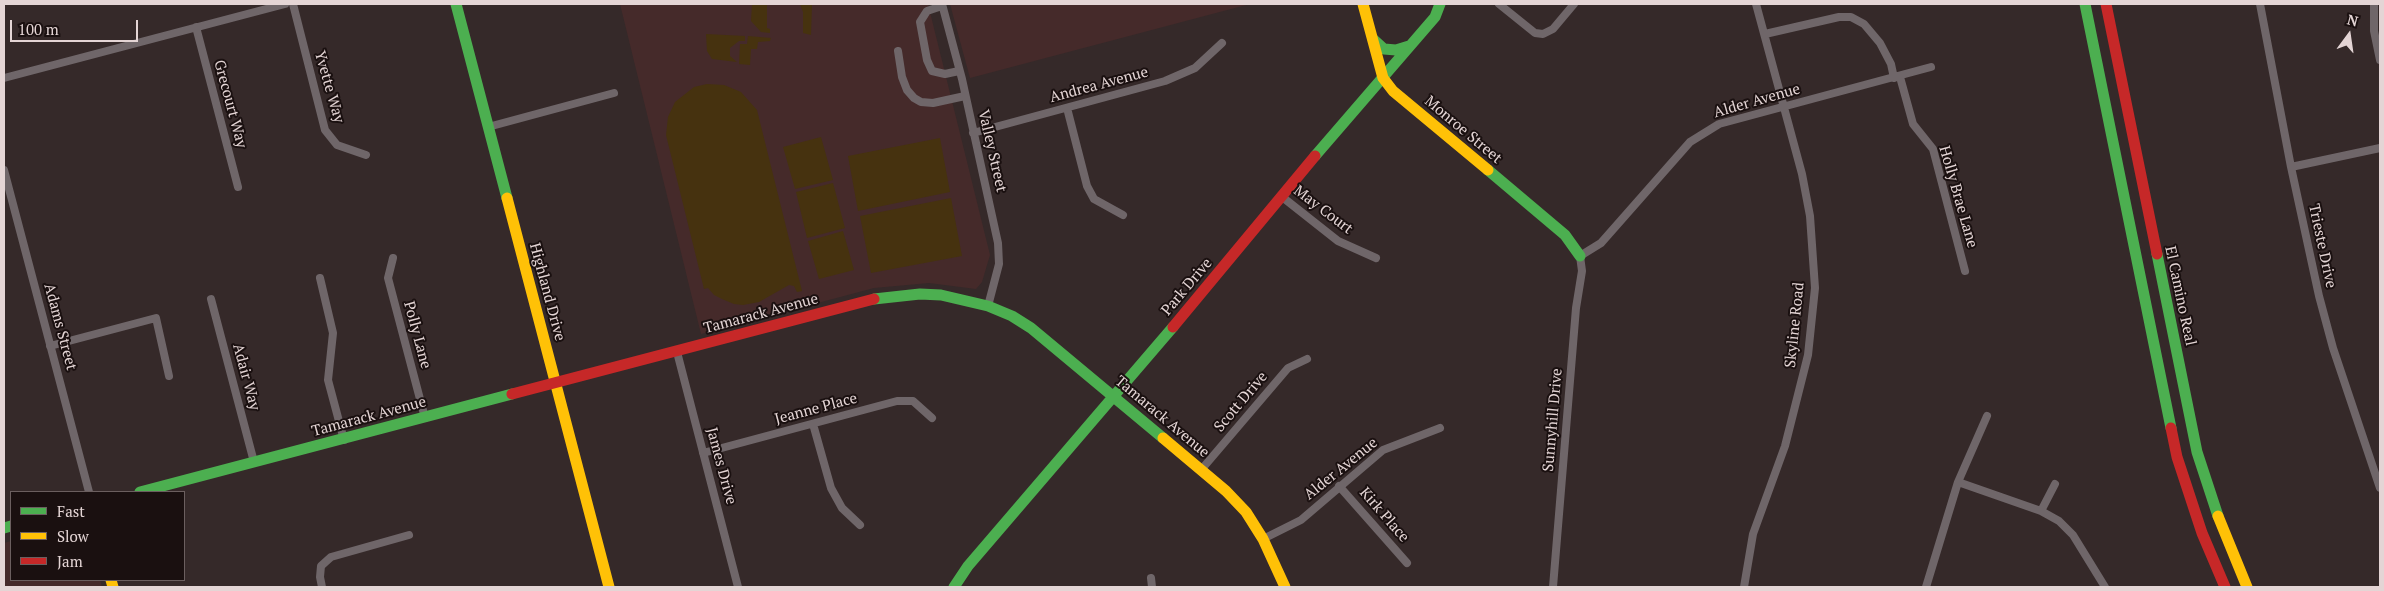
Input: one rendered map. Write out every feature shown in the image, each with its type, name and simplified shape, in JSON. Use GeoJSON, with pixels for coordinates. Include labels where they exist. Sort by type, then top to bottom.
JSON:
{"type":"FeatureCollection","features":[{"type":"Feature","properties":{"kind":"main road","name":"Highland Drive"},"geometry":{"type":"LineString","coordinates":[[456,4],[609,587]]}},
{"type":"Feature","properties":{"kind":"main road","name":"Monroe Street"},"geometry":{"type":"LineString","coordinates":[[1363,4],[1383,78],[1400,97],[1565,235],[1580,256]]}},
{"type":"Feature","properties":{"kind":"main road","name":"Park Drive"},"geometry":{"type":"LineString","coordinates":[[954,587],[968,566],[1115,397],[1281,196],[1435,17],[1440,4]]}},
{"type":"Feature","properties":{"kind":"main road"},"geometry":{"type":"LineString","coordinates":[[2085,4],[2177,458],[2202,533],[2225,587]]}},
{"type":"Feature","properties":{"kind":"main road","name":"El Camino Real"},"geometry":{"type":"LineString","coordinates":[[2106,4],[2197,452],[2221,526],[2248,587]]}},
{"type":"Feature","properties":{"kind":"main road"},"geometry":{"type":"LineString","coordinates":[[1372,39],[1384,49],[1396,50],[1410,46]]}},
{"type":"Feature","properties":{"kind":"main road","name":"Tamarack Avenue"},"geometry":{"type":"LineString","coordinates":[[144,491],[344,440],[878,298],[920,294],[941,295],[988,306],[1012,316],[1031,328],[1226,491],[1246,512],[1263,539],[1285,587]]}},
{"type":"Feature","properties":{"kind":"street"},"geometry":{"type":"LineString","coordinates":[[4,78],[285,4]]}},
{"type":"Feature","properties":{"kind":"street","name":"Yvette Way"},"geometry":{"type":"LineString","coordinates":[[293,4],[325,130],[337,145],[366,155]]}},
{"type":"Feature","properties":{"kind":"street"},"geometry":{"type":"LineString","coordinates":[[1499,4],[1535,33],[1543,34],[1553,29],[1574,4]]}},
{"type":"Feature","properties":{"kind":"street","name":"Skyline Road"},"geometry":{"type":"LineString","coordinates":[[1744,587],[1753,534],[1785,446],[1808,355],[1815,288],[1810,216],[1802,174],[1756,4]]}},
{"type":"Feature","properties":{"kind":"street","name":"Trieste Drive"},"geometry":{"type":"LineString","coordinates":[[2260,4],[2291,167],[2319,296],[2333,348],[2380,488]]}},
{"type":"Feature","properties":{"kind":"street"},"geometry":{"type":"LineString","coordinates":[[2374,4],[2374,30],[2380,60]]}},
{"type":"Feature","properties":{"kind":"street"},"geometry":{"type":"LineString","coordinates":[[942,5],[927,11],[920,22],[927,60],[932,70],[945,74],[959,71]]}},
{"type":"Feature","properties":{"kind":"street","name":"Valley Street"},"geometry":{"type":"LineString","coordinates":[[942,5],[974,133],[998,243],[999,264],[988,306]]}},
{"type":"Feature","properties":{"kind":"street","name":"Holly Brae Lane"},"geometry":{"type":"LineString","coordinates":[[1765,34],[1839,17],[1851,17],[1864,24],[1880,43],[1891,64],[1913,124],[1933,150],[1965,271]]}},
{"type":"Feature","properties":{"kind":"street","name":"Grecourt Way"},"geometry":{"type":"LineString","coordinates":[[196,27],[238,187]]}},
{"type":"Feature","properties":{"kind":"street","name":"Andrea Avenue"},"geometry":{"type":"LineString","coordinates":[[974,133],[1165,81],[1195,68],[1222,44]]}},
{"type":"Feature","properties":{"kind":"street"},"geometry":{"type":"LineString","coordinates":[[898,51],[904,84],[914,98],[921,102],[933,104],[965,96]]}},
{"type":"Feature","properties":{"kind":"street","name":"Alder Avenue"},"geometry":{"type":"LineString","coordinates":[[1580,256],[1601,243],[1690,142],[1719,124],[1897,78],[1931,67]]}},
{"type":"Feature","properties":{"kind":"street"},"geometry":{"type":"LineString","coordinates":[[488,127],[614,93]]}},
{"type":"Feature","properties":{"kind":"street"},"geometry":{"type":"LineString","coordinates":[[1067,108],[1087,186],[1094,198],[1123,215]]}},
{"type":"Feature","properties":{"kind":"street"},"geometry":{"type":"LineString","coordinates":[[2291,167],[2380,148]]}},
{"type":"Feature","properties":{"kind":"street","name":"Adams Street"},"geometry":{"type":"LineString","coordinates":[[4,170],[89,491]]}},
{"type":"Feature","properties":{"kind":"street","name":"May Court"},"geometry":{"type":"LineString","coordinates":[[1281,196],[1338,242],[1376,258]]}},
{"type":"Feature","properties":{"kind":"street","name":"Sunnyhill Drive"},"geometry":{"type":"LineString","coordinates":[[1553,587],[1575,324],[1582,271],[1580,256]]}},
{"type":"Feature","properties":{"kind":"street","name":"Polly Lane"},"geometry":{"type":"LineString","coordinates":[[393,258],[388,278],[425,418]]}},
{"type":"Feature","properties":{"kind":"street"},"geometry":{"type":"LineString","coordinates":[[320,278],[333,333],[328,380],[344,440]]}},
{"type":"Feature","properties":{"kind":"street","name":"Adair Way"},"geometry":{"type":"LineString","coordinates":[[211,299],[254,462]]}},
{"type":"Feature","properties":{"kind":"street"},"geometry":{"type":"LineString","coordinates":[[50,346],[156,318],[169,376]]}},
{"type":"Feature","properties":{"kind":"street","name":"James Drive"},"geometry":{"type":"LineString","coordinates":[[677,352],[738,587]]}},
{"type":"Feature","properties":{"kind":"street","name":"Scott Drive"},"geometry":{"type":"LineString","coordinates":[[1201,470],[1288,368],[1307,359]]}},
{"type":"Feature","properties":{"kind":"street","name":"Jeanne Place"},"geometry":{"type":"LineString","coordinates":[[703,453],[897,401],[913,401],[932,418]]}},
{"type":"Feature","properties":{"kind":"street"},"geometry":{"type":"LineString","coordinates":[[1926,587],[1958,482],[1988,416]]}},
{"type":"Feature","properties":{"kind":"street"},"geometry":{"type":"LineString","coordinates":[[813,424],[831,488],[842,508],[860,525]]}},
{"type":"Feature","properties":{"kind":"street","name":"Alder Avenue"},"geometry":{"type":"LineString","coordinates":[[1263,539],[1301,520],[1383,450],[1440,428]]}},
{"type":"Feature","properties":{"kind":"street"},"geometry":{"type":"LineString","coordinates":[[1958,482],[2041,511],[2059,521],[2074,535],[2105,587]]}},
{"type":"Feature","properties":{"kind":"street"},"geometry":{"type":"LineString","coordinates":[[2041,511],[2056,484]]}},
{"type":"Feature","properties":{"kind":"street","name":"Kirk Place"},"geometry":{"type":"LineString","coordinates":[[1339,486],[1407,563]]}},
{"type":"Feature","properties":{"kind":"street"},"geometry":{"type":"LineString","coordinates":[[322,587],[320,577],[321,566],[330,557],[409,535]]}},
{"type":"Feature","properties":{"kind":"street"},"geometry":{"type":"LineString","coordinates":[[1151,578],[1152,587]]}},
{"type":"Feature","properties":{"kind":"shaded area"},"geometry":{"type":"Polygon","coordinates":[[[620,4],[928,4],[990,255],[982,282],[976,289],[929,283],[874,288],[701,334],[620,4]]]}},
{"type":"Feature","properties":{"kind":"shaded area"},"geometry":{"type":"Polygon","coordinates":[[[752,4],[767,4],[767,28],[770,29],[770,33],[761,32],[751,21],[752,4]]]}},
{"type":"Feature","properties":{"kind":"shaded area"},"geometry":{"type":"Polygon","coordinates":[[[800,4],[812,4],[811,35],[803,33],[803,12],[800,4]]]}},
{"type":"Feature","properties":{"kind":"shaded area"},"geometry":{"type":"Polygon","coordinates":[[[950,4],[1250,4],[970,78],[950,4]]]}},
{"type":"Feature","properties":{"kind":"shaded area"},"geometry":{"type":"Polygon","coordinates":[[[706,34],[745,36],[745,41],[739,41],[730,48],[730,56],[737,62],[712,59],[707,51],[706,34]]]}},
{"type":"Feature","properties":{"kind":"shaded area"},"geometry":{"type":"Polygon","coordinates":[[[748,36],[771,38],[770,41],[758,42],[757,49],[751,49],[750,65],[739,64],[740,44],[747,44],[748,36]]]}},
{"type":"Feature","properties":{"kind":"shaded area"},"geometry":{"type":"Polygon","coordinates":[[[707,84],[724,85],[741,92],[757,110],[802,291],[797,292],[794,286],[789,285],[759,302],[743,305],[734,304],[714,295],[708,288],[704,289],[666,135],[668,117],[675,102],[694,87],[707,84]]]}},
{"type":"Feature","properties":{"kind":"shaded area"},"geometry":{"type":"Polygon","coordinates":[[[821,137],[833,180],[795,189],[783,147],[821,137]]]}},
{"type":"Feature","properties":{"kind":"shaded area"},"geometry":{"type":"Polygon","coordinates":[[[940,138],[950,192],[858,211],[848,156],[940,138]]]}},
{"type":"Feature","properties":{"kind":"shaded area"},"geometry":{"type":"Polygon","coordinates":[[[833,183],[845,228],[807,238],[796,192],[833,183]]]}},
{"type":"Feature","properties":{"kind":"shaded area"},"geometry":{"type":"Polygon","coordinates":[[[951,198],[962,256],[871,273],[860,216],[951,198]]]}},
{"type":"Feature","properties":{"kind":"shaded area"},"geometry":{"type":"Polygon","coordinates":[[[843,231],[854,270],[819,279],[808,241],[843,231]]]}},
{"type":"Feature","properties":{"kind":"shaded area"},"geometry":{"type":"Polygon","coordinates":[[[10,541],[10,581],[100,581],[102,587],[4,587],[4,543],[10,541]]]}},
{"type":"Feature","properties":{"kind":"traffic: fast"},"geometry":{"type":"LineString","coordinates":[[456,4],[507,198]]}},
{"type":"Feature","properties":{"kind":"traffic: fast"},"geometry":{"type":"LineString","coordinates":[[1315,156],[1435,17],[1440,4]]}},
{"type":"Feature","properties":{"kind":"traffic: fast"},"geometry":{"type":"LineString","coordinates":[[2085,4],[2171,428]]}},
{"type":"Feature","properties":{"kind":"traffic: fast"},"geometry":{"type":"LineString","coordinates":[[1373,39],[1384,49],[1396,50],[1409,46]]}},
{"type":"Feature","properties":{"kind":"traffic: fast"},"geometry":{"type":"LineString","coordinates":[[1488,170],[1565,235],[1580,256]]}},
{"type":"Feature","properties":{"kind":"traffic: fast"},"geometry":{"type":"LineString","coordinates":[[2157,254],[2197,452],[2218,516]]}},
{"type":"Feature","properties":{"kind":"traffic: fast"},"geometry":{"type":"LineString","coordinates":[[874,299],[920,294],[941,295],[988,306],[1012,316],[1031,328],[1163,438]]}},
{"type":"Feature","properties":{"kind":"traffic: fast"},"geometry":{"type":"LineString","coordinates":[[954,587],[968,566],[1173,327]]}},
{"type":"Feature","properties":{"kind":"traffic: fast"},"geometry":{"type":"LineString","coordinates":[[144,491],[512,394]]}},
{"type":"Feature","properties":{"kind":"traffic: fast"},"geometry":{"type":"LineString","coordinates":[[4,528],[10,526]]}},
{"type":"Feature","properties":{"kind":"traffic: slow"},"geometry":{"type":"LineString","coordinates":[[1363,4],[1383,78],[1393,91],[1488,170]]}},
{"type":"Feature","properties":{"kind":"traffic: slow"},"geometry":{"type":"LineString","coordinates":[[507,198],[609,587]]}},
{"type":"Feature","properties":{"kind":"traffic: slow"},"geometry":{"type":"LineString","coordinates":[[1163,438],[1226,491],[1246,512],[1263,539],[1285,587]]}},
{"type":"Feature","properties":{"kind":"traffic: slow"},"geometry":{"type":"LineString","coordinates":[[2218,516],[2247,587]]}},
{"type":"Feature","properties":{"kind":"traffic: slow"},"geometry":{"type":"LineString","coordinates":[[111,581],[113,587]]}},
{"type":"Feature","properties":{"kind":"traffic: jam"},"geometry":{"type":"LineString","coordinates":[[2106,4],[2157,254]]}},
{"type":"Feature","properties":{"kind":"traffic: jam"},"geometry":{"type":"LineString","coordinates":[[1173,327],[1315,156]]}},
{"type":"Feature","properties":{"kind":"traffic: jam"},"geometry":{"type":"LineString","coordinates":[[512,394],[874,299]]}},
{"type":"Feature","properties":{"kind":"traffic: jam"},"geometry":{"type":"LineString","coordinates":[[2171,428],[2177,457],[2202,533],[2225,587]]}}]}
